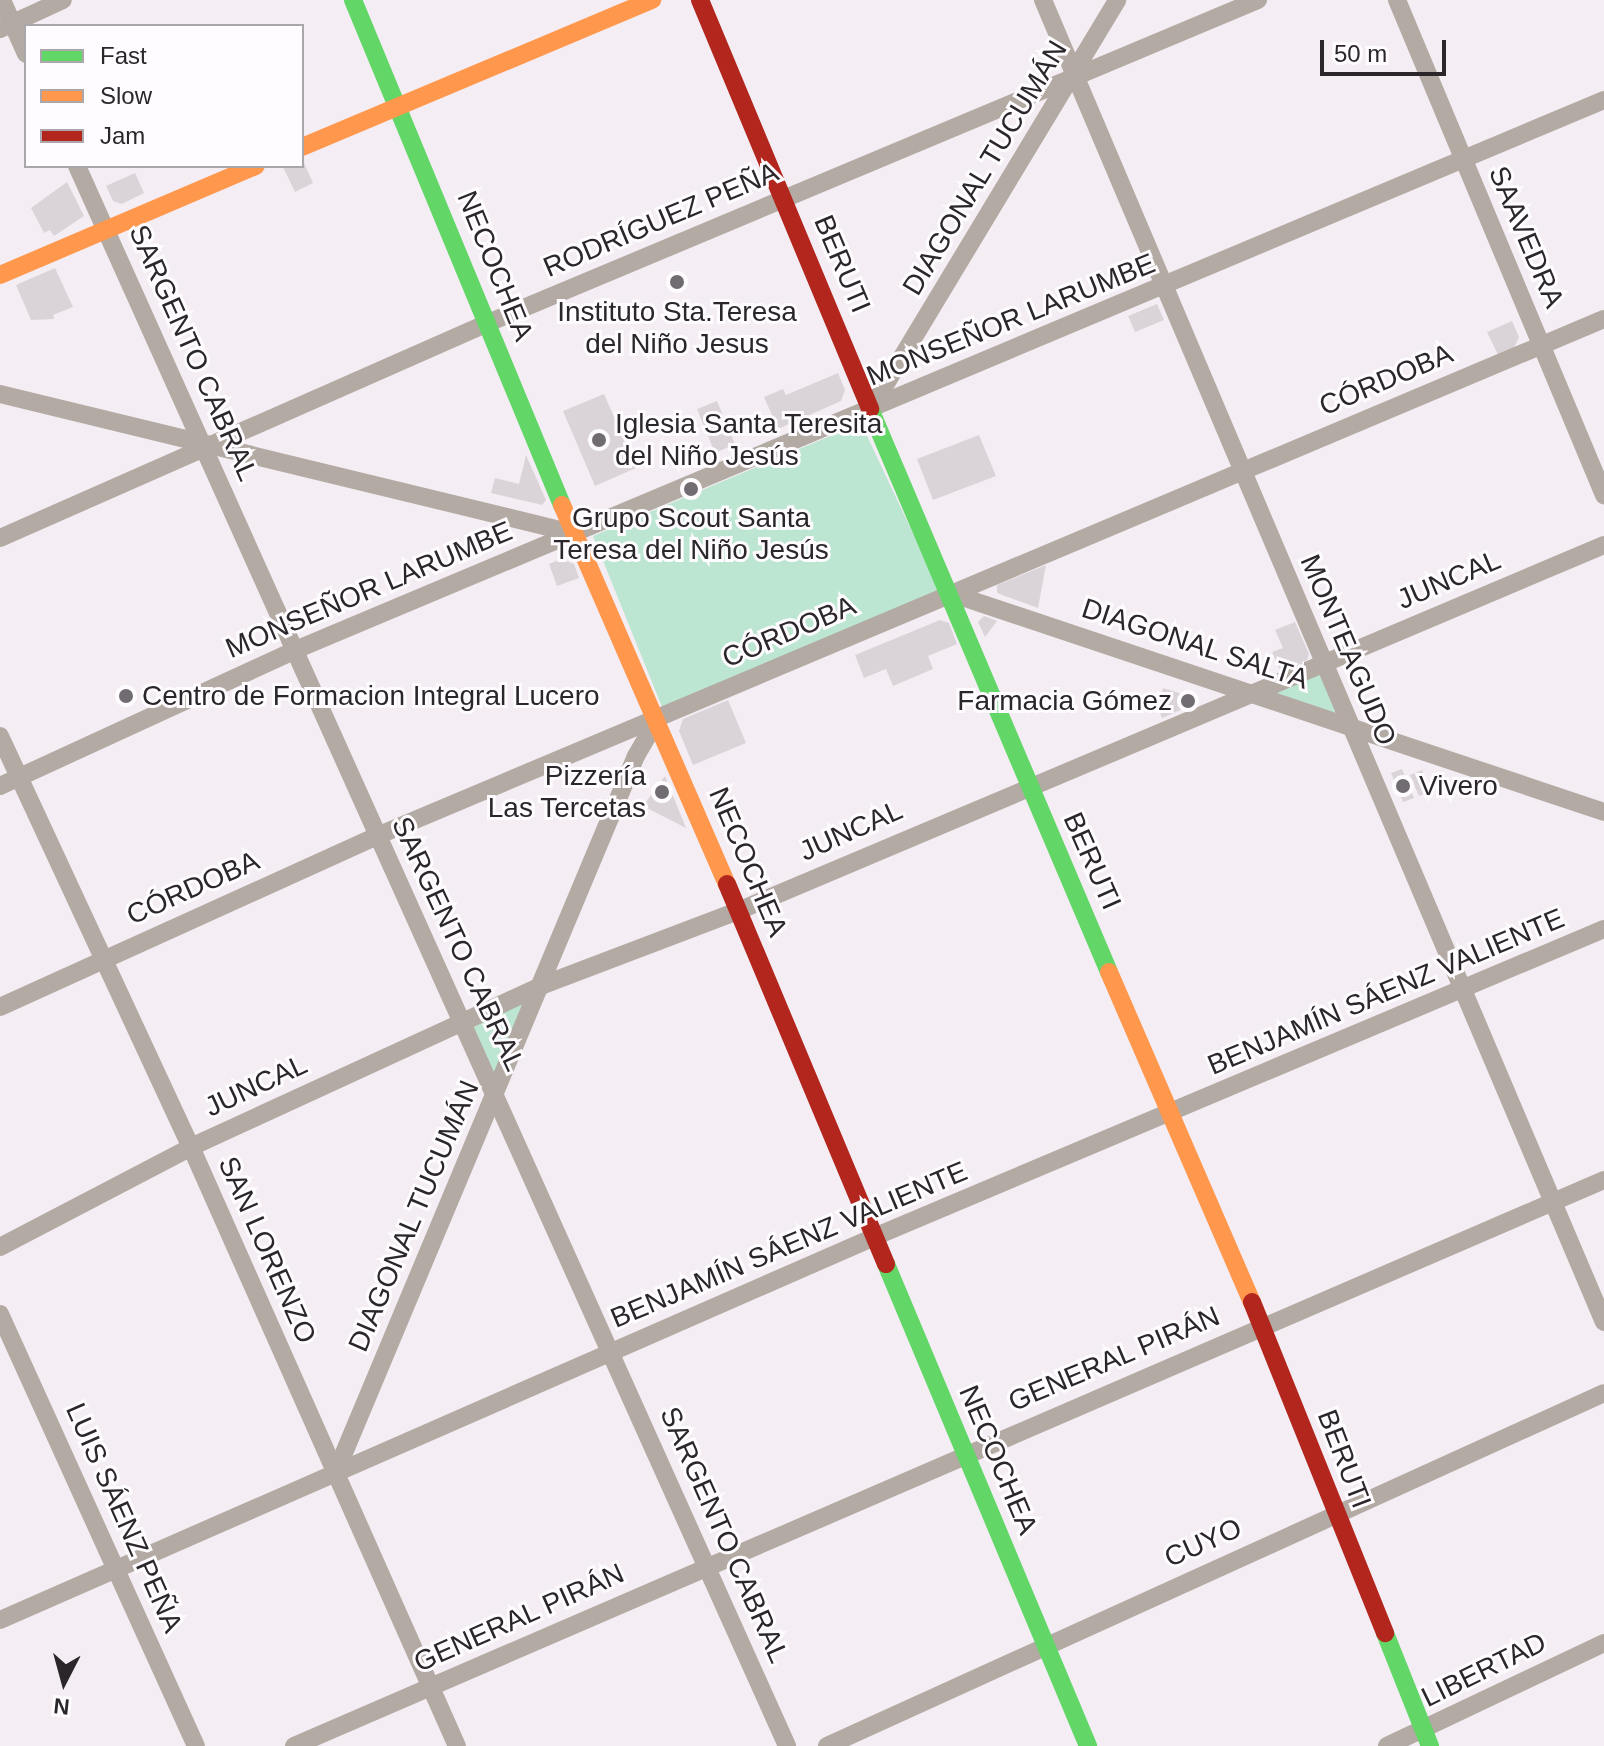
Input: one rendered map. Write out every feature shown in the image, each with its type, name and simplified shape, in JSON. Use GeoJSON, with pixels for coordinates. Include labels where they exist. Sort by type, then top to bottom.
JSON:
{"type":"FeatureCollection","features":[{"type":"Feature","properties":{"kind":"street"},"geometry":{"type":"LineString","coordinates":[[2,0],[6,27],[24,51]]}},
{"type":"Feature","properties":{"kind":"street"},"geometry":{"type":"LineString","coordinates":[[6,27],[63,0]]}},
{"type":"Feature","properties":{"kind":"street","name":"NECOCHEA"},"geometry":{"type":"LineString","coordinates":[[353,0],[401,106],[573,533],[658,718],[1088,1746]]}},
{"type":"Feature","properties":{"kind":"street"},"geometry":{"type":"LineString","coordinates":[[304,146],[652,0]]}},
{"type":"Feature","properties":{"kind":"street","name":"BERUTI"},"geometry":{"type":"LineString","coordinates":[[700,0],[873,406],[1027,784],[1174,1114],[1263,1326],[1426,1738]]}},
{"type":"Feature","properties":{"kind":"street","name":"MONTEAGUDO"},"geometry":{"type":"LineString","coordinates":[[1043,0],[1239,471],[1325,663],[1604,1322]]}},
{"type":"Feature","properties":{"kind":"street","name":"DIAGONAL TUCUMÁN"},"geometry":{"type":"LineString","coordinates":[[873,406],[1117,0]]}},
{"type":"Feature","properties":{"kind":"street","name":"RODRÍGUEZ PEÑA"},"geometry":{"type":"LineString","coordinates":[[0,538],[488,323],[1258,0]]}},
{"type":"Feature","properties":{"kind":"street","name":"SAAVEDRA"},"geometry":{"type":"LineString","coordinates":[[1397,0],[1604,495]]}},
{"type":"Feature","properties":{"kind":"street","name":"MONSEÑOR LARUMBE"},"geometry":{"type":"LineString","coordinates":[[0,786],[293,651],[873,406],[1163,288],[1604,100]]}},
{"type":"Feature","properties":{"kind":"street","name":"SARGENTO CABRAL"},"geometry":{"type":"LineString","coordinates":[[78,168],[787,1746]]}},
{"type":"Feature","properties":{"kind":"street"},"geometry":{"type":"LineString","coordinates":[[0,275],[251,168]]}},
{"type":"Feature","properties":{"kind":"street","name":"CÓRDOBA"},"geometry":{"type":"LineString","coordinates":[[0,1007],[377,836],[1604,319]]}},
{"type":"Feature","properties":{"kind":"street"},"geometry":{"type":"LineString","coordinates":[[0,394],[573,533]]}},
{"type":"Feature","properties":{"kind":"street","name":"JUNCAL"},"geometry":{"type":"LineString","coordinates":[[0,1247],[191,1147],[543,985],[738,911],[1027,784],[1256,693],[1604,545]]}},
{"type":"Feature","properties":{"kind":"street","name":"DIAGONAL SALTA"},"geometry":{"type":"LineString","coordinates":[[950,593],[1604,812]]}},
{"type":"Feature","properties":{"kind":"street","name":"DIAGONAL TUCUMÁN"},"geometry":{"type":"LineString","coordinates":[[336,1472],[543,985],[636,756],[658,718]]}},
{"type":"Feature","properties":{"kind":"street","name":"SAN LORENZO"},"geometry":{"type":"LineString","coordinates":[[0,736],[191,1147],[457,1746]]}},
{"type":"Feature","properties":{"kind":"street","name":"BENJAMÍN SÁENZ VALIENTE"},"geometry":{"type":"LineString","coordinates":[[0,1620],[114,1566],[874,1237],[1174,1114],[1604,929]]}},
{"type":"Feature","properties":{"kind":"street","name":"GENERAL PIRÁN"},"geometry":{"type":"LineString","coordinates":[[294,1746],[965,1453],[1604,1180]]}},
{"type":"Feature","properties":{"kind":"street","name":"LUIS SÁENZ PEÑA"},"geometry":{"type":"LineString","coordinates":[[0,1314],[196,1746]]}},
{"type":"Feature","properties":{"kind":"street","name":"CUYO"},"geometry":{"type":"LineString","coordinates":[[827,1746],[1604,1393]]}},
{"type":"Feature","properties":{"kind":"street","name":"LIBERTAD"},"geometry":{"type":"LineString","coordinates":[[1387,1746],[1426,1738],[1604,1643]]}},
{"type":"Feature","properties":{"kind":"green space"},"geometry":{"type":"Polygon","coordinates":[[[861,423],[940,591],[662,707],[593,536],[861,423]]]}},
{"type":"Feature","properties":{"kind":"green space"},"geometry":{"type":"Polygon","coordinates":[[[1325,663],[1351,725],[1256,693],[1325,663]]]}},
{"type":"Feature","properties":{"kind":"green space"},"geometry":{"type":"Polygon","coordinates":[[[543,985],[496,1095],[460,1023],[543,985]]]}},
{"type":"Feature","properties":{"kind":"building"},"geometry":{"type":"Polygon","coordinates":[[[304,163],[313,183],[295,192],[283,168],[304,168],[304,163]]]}},
{"type":"Feature","properties":{"kind":"building"},"geometry":{"type":"Polygon","coordinates":[[[135,173],[144,193],[122,204],[113,201],[106,186],[135,173]]]}},
{"type":"Feature","properties":{"kind":"building"},"geometry":{"type":"Polygon","coordinates":[[[67,182],[84,216],[54,236],[50,230],[44,233],[31,208],[67,182]]]}},
{"type":"Feature","properties":{"kind":"building"},"geometry":{"type":"Polygon","coordinates":[[[55,268],[73,307],[53,315],[54,319],[31,320],[16,285],[55,268]]]}},
{"type":"Feature","properties":{"kind":"building"},"geometry":{"type":"Polygon","coordinates":[[[1157,304],[1164,320],[1135,332],[1128,316],[1157,304]]]}},
{"type":"Feature","properties":{"kind":"building"},"geometry":{"type":"Polygon","coordinates":[[[1512,321],[1519,337],[1514,348],[1498,355],[1487,332],[1512,321]]]}},
{"type":"Feature","properties":{"kind":"building"},"geometry":{"type":"Polygon","coordinates":[[[838,373],[845,390],[841,401],[778,429],[764,397],[783,389],[786,395],[838,373]]]}},
{"type":"Feature","properties":{"kind":"building","name":"Iglesia Santa Teresita del Niño Jesús"},"geometry":{"type":"Polygon","coordinates":[[[604,394],[636,468],[595,486],[563,411],[604,394]]]}},
{"type":"Feature","properties":{"kind":"building"},"geometry":{"type":"Polygon","coordinates":[[[717,401],[735,444],[715,453],[697,409],[717,401]]]}},
{"type":"Feature","properties":{"kind":"building"},"geometry":{"type":"Polygon","coordinates":[[[979,435],[996,476],[933,500],[917,459],[979,435]]]}},
{"type":"Feature","properties":{"kind":"building"},"geometry":{"type":"Polygon","coordinates":[[[526,455],[546,500],[542,505],[491,493],[495,478],[519,484],[526,455]]]}},
{"type":"Feature","properties":{"kind":"building"},"geometry":{"type":"Polygon","coordinates":[[[561,559],[574,564],[579,578],[557,586],[549,564],[561,559]]]}},
{"type":"Feature","properties":{"kind":"building"},"geometry":{"type":"Polygon","coordinates":[[[1046,565],[1038,608],[997,593],[997,585],[1046,565]]]}},
{"type":"Feature","properties":{"kind":"building"},"geometry":{"type":"Polygon","coordinates":[[[984,616],[997,621],[985,637],[978,622],[984,616]]]}},
{"type":"Feature","properties":{"kind":"building"},"geometry":{"type":"Polygon","coordinates":[[[940,620],[949,623],[957,644],[928,656],[933,669],[893,686],[886,669],[864,678],[855,655],[940,620]]]}},
{"type":"Feature","properties":{"kind":"building"},"geometry":{"type":"Polygon","coordinates":[[[1295,622],[1309,654],[1307,660],[1281,672],[1272,652],[1283,648],[1275,630],[1295,622]]]}},
{"type":"Feature","properties":{"kind":"building"},"geometry":{"type":"Polygon","coordinates":[[[1163,688],[1192,697],[1192,705],[1162,718],[1158,708],[1163,688]]]}},
{"type":"Feature","properties":{"kind":"building"},"geometry":{"type":"Polygon","coordinates":[[[728,700],[746,743],[693,765],[679,731],[683,719],[728,700]]]}},
{"type":"Feature","properties":{"kind":"building","name":"Vivero"},"geometry":{"type":"Polygon","coordinates":[[[1402,769],[1414,798],[1403,802],[1391,773],[1402,769]]]}},
{"type":"Feature","properties":{"kind":"building","name":"Vivero"},"geometry":{"type":"Polygon","coordinates":[[[1422,770],[1431,791],[1419,796],[1410,775],[1422,770]]]}},
{"type":"Feature","properties":{"kind":"building","name":"Pizzería Las Tercetas"},"geometry":{"type":"Polygon","coordinates":[[[665,776],[686,828],[643,806],[665,776]]]}},
{"type":"Feature","properties":{"kind":"traffic: fast"},"geometry":{"type":"LineString","coordinates":[[353,0],[562,505]]}},
{"type":"Feature","properties":{"kind":"traffic: fast"},"geometry":{"type":"LineString","coordinates":[[870,409],[1109,972]]}},
{"type":"Feature","properties":{"kind":"traffic: fast"},"geometry":{"type":"LineString","coordinates":[[886,1264],[1088,1746]]}},
{"type":"Feature","properties":{"kind":"traffic: fast"},"geometry":{"type":"LineString","coordinates":[[1385,1633],[1430,1746]]}},
{"type":"Feature","properties":{"kind":"traffic: slow"},"geometry":{"type":"LineString","coordinates":[[304,146],[652,0]]}},
{"type":"Feature","properties":{"kind":"traffic: slow"},"geometry":{"type":"LineString","coordinates":[[0,275],[251,168]]}},
{"type":"Feature","properties":{"kind":"traffic: slow"},"geometry":{"type":"LineString","coordinates":[[562,505],[727,884]]}},
{"type":"Feature","properties":{"kind":"traffic: slow"},"geometry":{"type":"LineString","coordinates":[[1109,972],[1252,1302]]}},
{"type":"Feature","properties":{"kind":"traffic: jam"},"geometry":{"type":"LineString","coordinates":[[700,0],[870,409]]}},
{"type":"Feature","properties":{"kind":"traffic: jam"},"geometry":{"type":"LineString","coordinates":[[727,884],[886,1264]]}},
{"type":"Feature","properties":{"kind":"traffic: jam"},"geometry":{"type":"LineString","coordinates":[[1252,1302],[1385,1633]]}},
{"type":"Feature","properties":{"kind":"place","name":"Instituto Sta.Teresa del Niño Jesus"},"geometry":{"type":"Point","coordinates":[677,282]}},
{"type":"Feature","properties":{"kind":"place","name":"Iglesia Santa Teresita del Niño Jesús"},"geometry":{"type":"Point","coordinates":[599,440]}},
{"type":"Feature","properties":{"kind":"place","name":"Grupo Scout Santa Teresa del Niño Jesús"},"geometry":{"type":"Point","coordinates":[691,489]}},
{"type":"Feature","properties":{"kind":"place","name":"Centro de Formacion Integral Lucero"},"geometry":{"type":"Point","coordinates":[126,696]}},
{"type":"Feature","properties":{"kind":"place","name":"Farmacia Gómez"},"geometry":{"type":"Point","coordinates":[1188,701]}},
{"type":"Feature","properties":{"kind":"place","name":"Vivero"},"geometry":{"type":"Point","coordinates":[1403,786]}},
{"type":"Feature","properties":{"kind":"place","name":"Pizzería Las Tercetas"},"geometry":{"type":"Point","coordinates":[662,792]}}]}
